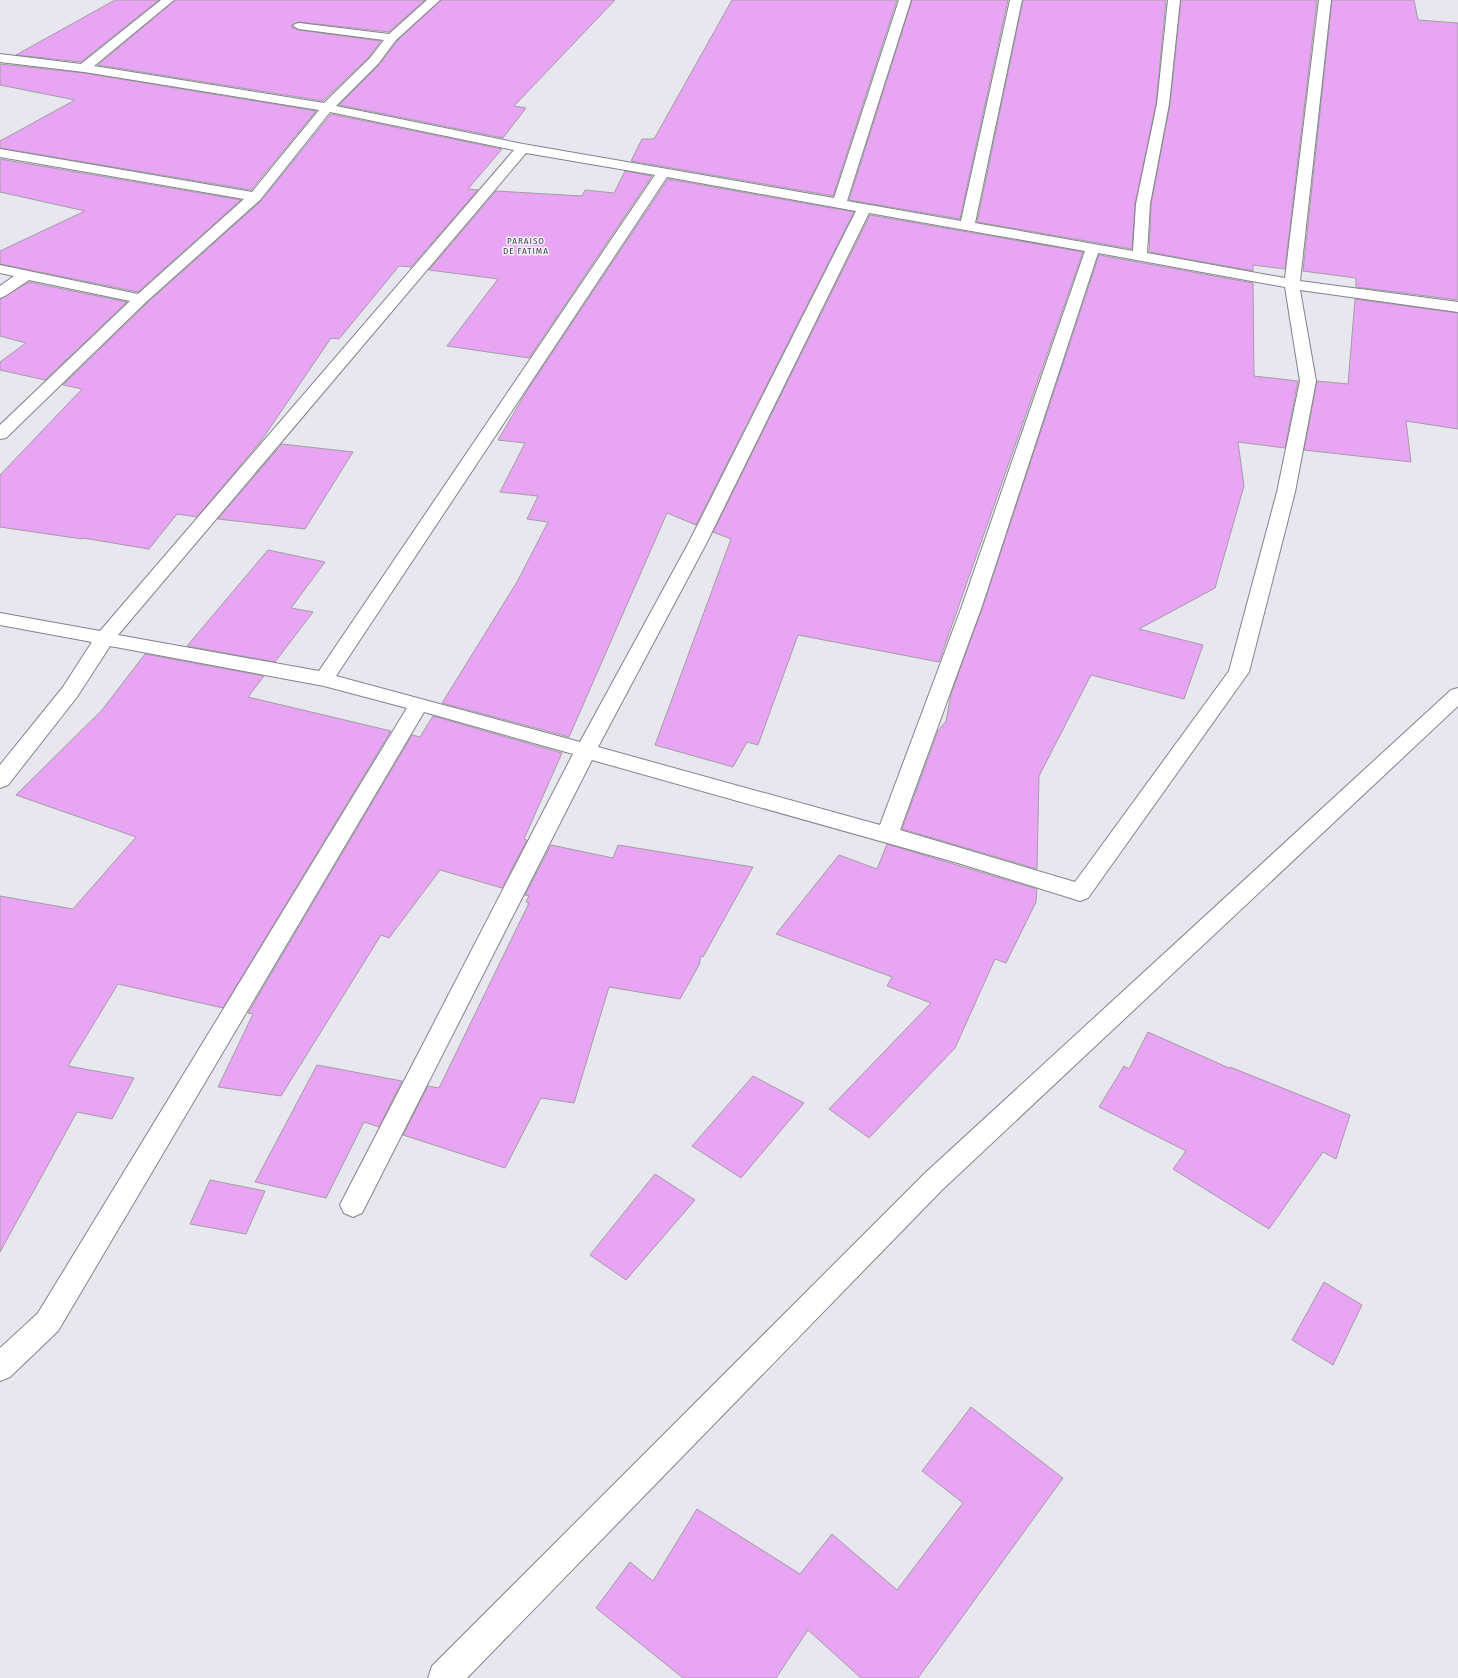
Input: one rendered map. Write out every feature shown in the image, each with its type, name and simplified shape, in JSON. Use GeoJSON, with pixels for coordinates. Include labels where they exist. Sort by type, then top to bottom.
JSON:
{"type":"FeatureCollection","features":[{"type":"Feature","properties":{"kind":"street"},"geometry":{"type":"LineString","coordinates":[[84,68],[168,0]]}},
{"type":"Feature","properties":{"kind":"street"},"geometry":{"type":"LineString","coordinates":[[0,434],[141,300],[255,197],[329,108],[332,102],[374,61],[392,38],[434,0]]}},
{"type":"Feature","properties":{"kind":"street"},"geometry":{"type":"LineString","coordinates":[[839,203],[905,0]]}},
{"type":"Feature","properties":{"kind":"street"},"geometry":{"type":"LineString","coordinates":[[967,226],[1016,0]]}},
{"type":"Feature","properties":{"kind":"street"},"geometry":{"type":"LineString","coordinates":[[1140,256],[1143,204],[1163,104],[1174,0]]}},
{"type":"Feature","properties":{"kind":"street"},"geometry":{"type":"LineString","coordinates":[[0,619],[324,679],[419,704],[585,752],[887,835],[1080,892],[1239,672],[1286,492],[1308,381],[1292,284],[1325,0]]}},
{"type":"Feature","properties":{"kind":"street"},"geometry":{"type":"LineString","coordinates":[[299,26],[392,38]]}},
{"type":"Feature","properties":{"kind":"street"},"geometry":{"type":"LineString","coordinates":[[0,58],[84,68],[329,108],[523,148],[1292,284],[1458,307]]}},
{"type":"Feature","properties":{"kind":"street"},"geometry":{"type":"LineString","coordinates":[[0,780],[70,692],[105,638],[523,148]]}},
{"type":"Feature","properties":{"kind":"street"},"geometry":{"type":"LineString","coordinates":[[0,153],[255,197]]}},
{"type":"Feature","properties":{"kind":"street"},"geometry":{"type":"LineString","coordinates":[[324,679],[663,173]]}},
{"type":"Feature","properties":{"kind":"street"},"geometry":{"type":"LineString","coordinates":[[353,1205],[585,752],[697,544],[864,208]]}},
{"type":"Feature","properties":{"kind":"street"},"geometry":{"type":"LineString","coordinates":[[887,835],[972,606],[1093,248]]}},
{"type":"Feature","properties":{"kind":"street"},"geometry":{"type":"LineString","coordinates":[[0,269],[141,300]]}},
{"type":"Feature","properties":{"kind":"street"},"geometry":{"type":"LineString","coordinates":[[0,293],[26,275]]}},
{"type":"Feature","properties":{"kind":"street"},"geometry":{"type":"LineString","coordinates":[[444,1678],[933,1182],[1458,695]]}},
{"type":"Feature","properties":{"kind":"street"},"geometry":{"type":"LineString","coordinates":[[0,1367],[48,1322],[419,704]]}},
{"type":"Feature","properties":{"kind":"building"},"geometry":{"type":"Polygon","coordinates":[[[115,0],[159,0],[81,62],[16,55],[115,0]]]}},
{"type":"Feature","properties":{"kind":"building"},"geometry":{"type":"Polygon","coordinates":[[[175,0],[425,0],[389,32],[299,22],[292,25],[292,27],[299,30],[381,41],[369,57],[323,101],[98,65],[175,0]]]}},
{"type":"Feature","properties":{"kind":"building"},"geometry":{"type":"Polygon","coordinates":[[[441,0],[615,0],[514,106],[526,108],[503,138],[339,105],[379,65],[397,41],[441,0]]]}},
{"type":"Feature","properties":{"kind":"building"},"geometry":{"type":"Polygon","coordinates":[[[732,0],[897,0],[833,196],[631,161],[642,139],[654,139],[732,0]]]}},
{"type":"Feature","properties":{"kind":"building"},"geometry":{"type":"Polygon","coordinates":[[[912,0],[1008,0],[960,219],[849,200],[912,0]]]}},
{"type":"Feature","properties":{"kind":"building"},"geometry":{"type":"Polygon","coordinates":[[[1023,0],[1166,0],[1156,104],[1135,204],[1132,249],[977,222],[1023,0]]]}},
{"type":"Feature","properties":{"kind":"building"},"geometry":{"type":"Polygon","coordinates":[[[1181,0],[1317,0],[1285,269],[1253,265],[1253,271],[1149,252],[1151,204],[1170,104],[1181,0]]]}},
{"type":"Feature","properties":{"kind":"building"},"geometry":{"type":"Polygon","coordinates":[[[1332,0],[1414,0],[1418,20],[1458,23],[1458,300],[1356,287],[1356,278],[1303,271],[1332,0]]]}},
{"type":"Feature","properties":{"kind":"building"},"geometry":{"type":"Polygon","coordinates":[[[0,64],[84,73],[316,111],[251,190],[0,148],[0,141],[75,100],[0,85],[0,64]]]}},
{"type":"Feature","properties":{"kind":"building"},"geometry":{"type":"Polygon","coordinates":[[[331,114],[502,149],[468,189],[478,190],[411,267],[399,266],[339,339],[331,338],[261,441],[197,517],[177,514],[149,549],[83,538],[0,527],[0,475],[82,389],[63,385],[147,303],[261,201],[331,114]]]}},
{"type":"Feature","properties":{"kind":"building"},"geometry":{"type":"Polygon","coordinates":[[[0,159],[241,200],[138,292],[0,264],[0,251],[85,211],[0,192],[0,159]]]}},
{"type":"Feature","properties":{"kind":"building"},"geometry":{"type":"Polygon","coordinates":[[[625,171],[652,176],[529,358],[447,346],[498,279],[429,270],[496,191],[582,196],[585,190],[614,193],[625,171]]]}},
{"type":"Feature","properties":{"kind":"building"},"geometry":{"type":"Polygon","coordinates":[[[668,179],[854,212],[696,525],[667,513],[569,737],[442,703],[517,582],[548,522],[527,519],[538,496],[500,492],[525,443],[498,440],[528,389],[668,179]]]}},
{"type":"Feature","properties":{"kind":"building"},"geometry":{"type":"Polygon","coordinates":[[[870,215],[1083,252],[939,662],[798,635],[758,745],[747,742],[733,767],[655,745],[731,539],[713,532],[870,215]]]}},
{"type":"Feature","properties":{"kind":"building"},"geometry":{"type":"Polygon","coordinates":[[[1099,255],[1253,283],[1254,376],[1298,381],[1285,448],[1238,442],[1244,486],[1215,588],[1139,629],[1203,645],[1184,699],[1091,675],[1039,776],[1037,869],[902,829],[938,731],[946,721],[951,694],[983,606],[1099,255]]]}},
{"type":"Feature","properties":{"kind":"building"},"geometry":{"type":"Polygon","coordinates":[[[29,282],[127,302],[45,380],[0,370],[0,362],[26,343],[0,336],[0,299],[29,282]]]}},
{"type":"Feature","properties":{"kind":"building"},"geometry":{"type":"Polygon","coordinates":[[[1355,299],[1458,313],[1458,429],[1406,421],[1411,462],[1304,450],[1317,381],[1348,384],[1355,299]]]}},
{"type":"Feature","properties":{"kind":"building"},"geometry":{"type":"Polygon","coordinates":[[[282,444],[353,452],[305,529],[218,519],[282,444]]]}},
{"type":"Feature","properties":{"kind":"building"},"geometry":{"type":"Polygon","coordinates":[[[268,550],[325,562],[291,608],[313,612],[275,662],[187,646],[268,550]]]}},
{"type":"Feature","properties":{"kind":"building"},"geometry":{"type":"Polygon","coordinates":[[[145,654],[264,676],[248,697],[391,731],[223,1008],[118,984],[68,1066],[134,1078],[112,1119],[77,1112],[0,1252],[0,896],[73,909],[136,837],[16,795],[102,710],[145,654]]]}},
{"type":"Feature","properties":{"kind":"building"},"geometry":{"type":"Polygon","coordinates":[[[433,716],[562,753],[524,839],[527,840],[502,888],[440,870],[389,938],[381,935],[281,1096],[218,1087],[253,1014],[248,1013],[412,735],[420,737],[433,716]]]}},
{"type":"Feature","properties":{"kind":"building"},"geometry":{"type":"Polygon","coordinates":[[[887,844],[1037,889],[1036,902],[1006,963],[995,959],[955,1048],[869,1138],[829,1109],[931,1003],[887,986],[892,977],[776,934],[839,855],[877,869],[887,844]]]}},
{"type":"Feature","properties":{"kind":"building"},"geometry":{"type":"Polygon","coordinates":[[[551,845],[613,858],[618,845],[753,867],[703,957],[701,956],[699,965],[680,999],[609,987],[574,1103],[541,1098],[505,1168],[403,1135],[428,1086],[439,1088],[529,903],[526,902],[529,896],[525,895],[551,845]]]}},
{"type":"Feature","properties":{"kind":"building"},"geometry":{"type":"Polygon","coordinates":[[[1148,1032],[1229,1068],[1230,1067],[1350,1115],[1336,1159],[1323,1152],[1269,1229],[1173,1169],[1186,1151],[1099,1107],[1124,1066],[1129,1069],[1148,1032]]]}},
{"type":"Feature","properties":{"kind":"building"},"geometry":{"type":"Polygon","coordinates":[[[317,1065],[402,1081],[379,1127],[364,1122],[326,1198],[255,1182],[317,1065]]]}},
{"type":"Feature","properties":{"kind":"building"},"geometry":{"type":"Polygon","coordinates":[[[753,1076],[804,1103],[741,1178],[692,1146],[753,1076]]]}},
{"type":"Feature","properties":{"kind":"building"},"geometry":{"type":"Polygon","coordinates":[[[655,1174],[695,1200],[626,1280],[590,1255],[655,1174]]]}},
{"type":"Feature","properties":{"kind":"building"},"geometry":{"type":"Polygon","coordinates":[[[210,1180],[265,1191],[246,1234],[190,1224],[210,1180]]]}},
{"type":"Feature","properties":{"kind":"building"},"geometry":{"type":"Polygon","coordinates":[[[1324,1282],[1362,1305],[1333,1365],[1292,1340],[1324,1282]]]}},
{"type":"Feature","properties":{"kind":"building"},"geometry":{"type":"Polygon","coordinates":[[[971,1407],[1063,1478],[918,1678],[861,1678],[808,1630],[776,1678],[683,1678],[596,1608],[630,1562],[653,1581],[697,1509],[800,1574],[832,1534],[897,1590],[963,1503],[922,1471],[971,1407]]]}},
{"type":"Feature","properties":{"kind":"district","name":"PARAISO DE FATIMA"},"geometry":{"type":"Point","coordinates":[526,246]}}]}
